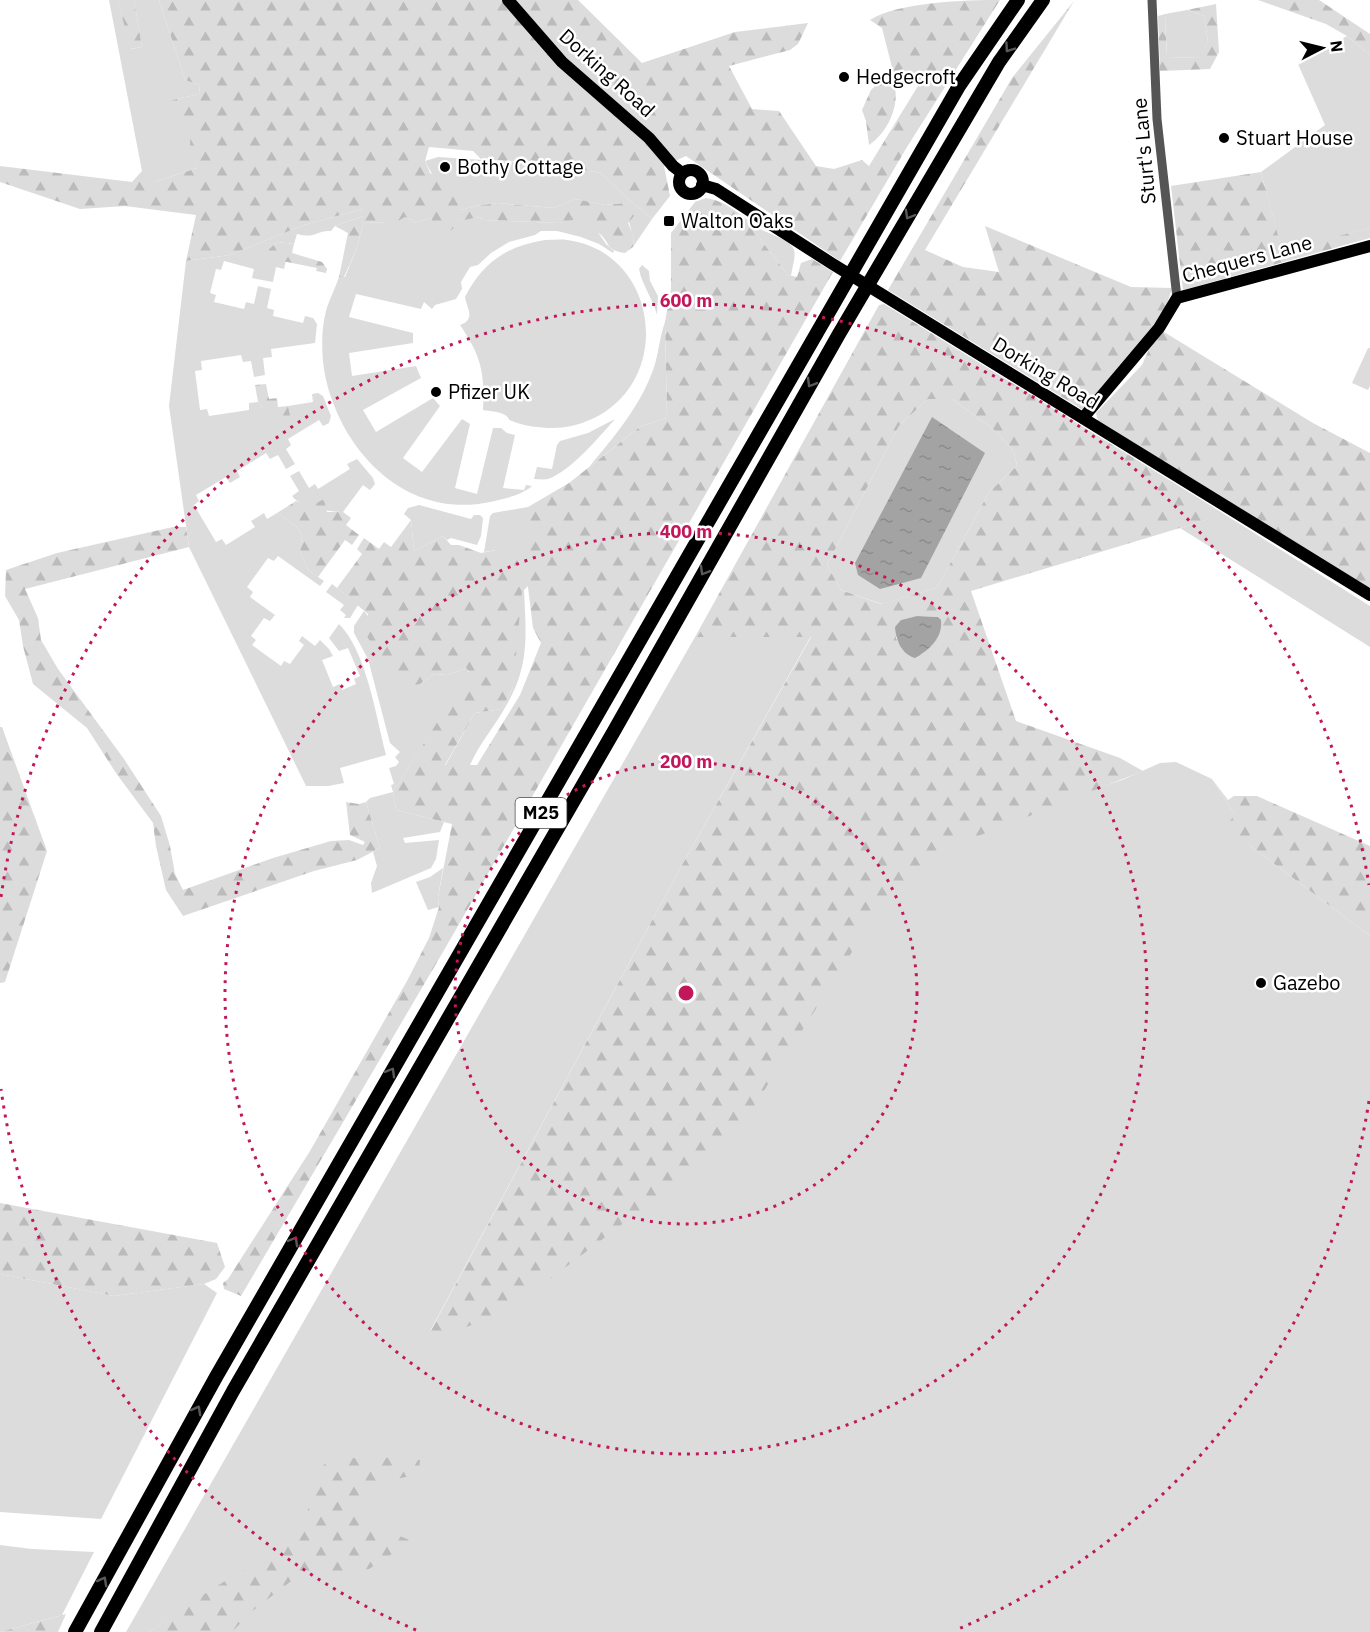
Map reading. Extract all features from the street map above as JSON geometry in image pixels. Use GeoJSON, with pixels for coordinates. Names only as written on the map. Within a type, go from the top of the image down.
{"type":"FeatureCollection","features":[{"type":"Feature","properties":{"kind":"highway","name":"M25"},"geometry":{"type":"LineString","coordinates":[[75,1632],[216,1377],[947,106],[1018,0]]}},
{"type":"Feature","properties":{"kind":"highway","name":"M25"},"geometry":{"type":"LineString","coordinates":[[101,1632],[233,1391],[620,721],[828,354],[999,62],[1043,0]]}},
{"type":"Feature","properties":{"kind":"main road","name":"Dorking Road"},"geometry":{"type":"LineString","coordinates":[[508,0],[562,62],[650,138],[673,166],[682,173]]}},
{"type":"Feature","properties":{"kind":"main road"},"geometry":{"type":"LineString","coordinates":[[691,169],[700,174],[702,185],[697,192],[693,194],[684,192],[678,183],[682,173],[691,169]]}},
{"type":"Feature","properties":{"kind":"main road","name":"Dorking Road"},"geometry":{"type":"LineString","coordinates":[[702,185],[716,189],[831,263],[1370,595]]}},
{"type":"Feature","properties":{"kind":"main road","name":"Chequers Lane"},"geometry":{"type":"LineString","coordinates":[[1083,418],[1159,328],[1177,298],[1370,246]]}},
{"type":"Feature","properties":{"kind":"street","name":"Sturt's Lane"},"geometry":{"type":"LineString","coordinates":[[1152,0],[1157,119],[1177,298]]}},
{"type":"Feature","properties":{"kind":"green space"},"geometry":{"type":"Polygon","coordinates":[[[109,0],[118,0],[131,49],[142,47],[134,0],[159,0],[185,80],[200,85],[199,94],[172,100],[192,118],[191,148],[197,168],[155,182],[132,182],[142,171],[109,0]]]}},
{"type":"Feature","properties":{"kind":"green space"},"geometry":{"type":"Polygon","coordinates":[[[118,0],[134,0],[142,47],[130,49],[118,0]]]}},
{"type":"Feature","properties":{"kind":"green space"},"geometry":{"type":"Polygon","coordinates":[[[159,0],[578,0],[642,63],[735,32],[808,23],[798,44],[790,50],[729,66],[752,109],[779,111],[816,166],[834,169],[862,160],[869,166],[921,81],[894,75],[882,28],[870,20],[897,9],[914,6],[1000,0],[907,147],[840,261],[686,156],[664,166],[670,196],[652,219],[601,173],[546,164],[481,159],[473,151],[429,147],[425,161],[430,173],[446,180],[461,210],[498,203],[553,208],[576,199],[605,205],[624,203],[634,216],[628,223],[634,237],[633,247],[625,253],[611,248],[600,234],[590,229],[587,217],[559,223],[483,220],[480,217],[459,221],[452,230],[446,233],[436,227],[431,218],[414,223],[405,217],[398,221],[396,229],[388,223],[364,222],[356,250],[344,277],[339,277],[348,233],[335,226],[363,216],[363,209],[304,225],[230,255],[186,261],[196,215],[125,206],[80,209],[0,182],[0,166],[132,182],[155,182],[197,168],[190,148],[191,119],[174,120],[172,100],[199,94],[200,85],[185,80],[159,0]]]}},
{"type":"Feature","properties":{"kind":"green space"},"geometry":{"type":"Polygon","coordinates":[[[1258,0],[1319,0],[1370,34],[1370,55],[1347,36],[1326,24],[1258,0]]]}},
{"type":"Feature","properties":{"kind":"green space"},"geometry":{"type":"Polygon","coordinates":[[[1074,1],[925,250],[963,267],[999,272],[985,226],[1131,287],[1172,288],[1159,329],[1313,423],[1370,453],[1370,592],[1098,421],[1096,413],[1142,365],[1157,331],[1088,413],[888,290],[1012,78],[1074,1]]]}},
{"type":"Feature","properties":{"kind":"green space"},"geometry":{"type":"Polygon","coordinates":[[[1216,4],[1219,52],[1210,69],[1160,71],[1158,16],[1165,14],[1167,57],[1201,58],[1208,41],[1204,16],[1187,10],[1216,4]]]}},
{"type":"Feature","properties":{"kind":"green space"},"geometry":{"type":"Polygon","coordinates":[[[1187,10],[1204,16],[1208,41],[1202,58],[1167,57],[1165,14],[1187,10]]]}},
{"type":"Feature","properties":{"kind":"green space"},"geometry":{"type":"Polygon","coordinates":[[[1347,36],[1370,55],[1370,228],[1282,251],[1261,172],[1325,125],[1298,64],[1347,36]]]}},
{"type":"Feature","properties":{"kind":"green space"},"geometry":{"type":"Polygon","coordinates":[[[879,82],[895,88],[895,104],[886,127],[869,145],[862,110],[871,90],[879,82]]]}},
{"type":"Feature","properties":{"kind":"green space"},"geometry":{"type":"Polygon","coordinates":[[[438,157],[546,164],[601,173],[652,219],[633,247],[634,237],[624,203],[605,205],[576,199],[553,208],[498,203],[461,210],[433,175],[425,161],[438,157]]]}},
{"type":"Feature","properties":{"kind":"green space"},"geometry":{"type":"Polygon","coordinates":[[[1261,172],[1282,250],[1370,228],[1370,238],[1183,290],[1171,186],[1261,172]]]}},
{"type":"Feature","properties":{"kind":"green space"},"geometry":{"type":"Polygon","coordinates":[[[706,198],[728,206],[760,229],[760,239],[788,275],[797,277],[801,263],[812,259],[833,272],[443,952],[241,1296],[224,1289],[223,1283],[228,1279],[310,1151],[407,981],[429,938],[439,907],[438,897],[452,824],[396,810],[393,792],[469,672],[466,668],[448,675],[434,674],[420,684],[402,687],[389,673],[365,633],[368,614],[337,588],[362,554],[357,549],[364,538],[379,549],[384,542],[391,547],[411,520],[414,551],[443,536],[451,545],[459,545],[481,553],[496,550],[517,558],[522,590],[513,687],[502,709],[475,713],[445,765],[477,765],[520,695],[541,643],[533,628],[527,579],[528,507],[569,483],[641,426],[667,418],[665,322],[671,289],[671,233],[695,202],[706,198]]]}},
{"type":"Feature","properties":{"kind":"green space"},"geometry":{"type":"Polygon","coordinates":[[[363,209],[363,216],[335,226],[331,231],[308,236],[297,234],[294,244],[277,242],[268,250],[277,259],[286,260],[284,269],[276,267],[273,282],[252,278],[254,269],[224,261],[221,270],[216,269],[210,293],[216,295],[214,302],[244,309],[246,302],[254,304],[258,286],[271,289],[267,308],[274,310],[273,316],[303,323],[305,316],[313,318],[317,324],[315,343],[271,349],[272,357],[263,358],[265,375],[254,377],[251,361],[243,362],[241,355],[201,361],[202,370],[195,371],[200,410],[207,409],[209,416],[249,410],[249,403],[258,402],[263,408],[289,416],[288,406],[313,402],[312,394],[318,393],[323,396],[331,416],[329,423],[323,426],[319,420],[288,439],[291,445],[286,449],[295,464],[286,469],[278,455],[270,459],[266,453],[237,471],[240,477],[230,483],[226,477],[196,495],[199,501],[194,505],[216,542],[222,539],[226,545],[255,527],[251,521],[264,513],[267,519],[277,513],[297,527],[302,536],[300,552],[308,570],[324,581],[320,586],[278,556],[274,561],[268,558],[247,587],[253,592],[250,597],[275,615],[270,621],[264,618],[251,636],[256,640],[252,645],[281,666],[284,661],[290,664],[304,645],[299,641],[302,636],[315,646],[320,640],[333,656],[322,660],[333,687],[340,684],[342,690],[356,684],[354,679],[360,676],[348,648],[339,651],[329,638],[339,624],[349,636],[364,668],[386,755],[340,768],[344,783],[306,786],[189,547],[169,406],[186,261],[230,255],[304,225],[363,209]]]}},
{"type":"Feature","properties":{"kind":"green space"},"geometry":{"type":"Polygon","coordinates":[[[587,216],[606,244],[614,251],[613,253],[581,237],[557,231],[541,231],[535,235],[509,242],[491,253],[478,265],[470,267],[461,282],[462,289],[456,299],[435,305],[432,309],[424,302],[421,309],[356,294],[349,317],[413,333],[413,343],[349,353],[352,376],[416,366],[421,378],[363,410],[376,432],[433,398],[440,406],[403,458],[422,472],[462,419],[470,424],[455,488],[477,494],[493,428],[501,428],[515,435],[503,488],[524,490],[526,485],[532,486],[523,492],[507,498],[463,505],[437,502],[413,494],[391,481],[355,444],[341,422],[325,377],[322,343],[326,311],[339,277],[345,277],[364,222],[388,223],[405,217],[414,223],[431,218],[452,230],[458,221],[480,217],[483,220],[559,223],[587,216]]]}},
{"type":"Feature","properties":{"kind":"green space"},"geometry":{"type":"Polygon","coordinates":[[[760,229],[792,246],[795,256],[791,276],[760,239],[760,229]]]}},
{"type":"Feature","properties":{"kind":"green space"},"geometry":{"type":"Polygon","coordinates":[[[545,240],[567,240],[598,250],[621,268],[637,292],[645,320],[645,349],[636,377],[619,401],[592,419],[557,428],[522,424],[510,420],[503,414],[483,410],[480,365],[473,346],[460,325],[465,323],[469,317],[465,297],[488,265],[508,251],[545,240]]]}},
{"type":"Feature","properties":{"kind":"green space"},"geometry":{"type":"Polygon","coordinates":[[[277,242],[294,244],[292,253],[322,262],[327,269],[326,273],[316,271],[317,268],[277,260],[268,250],[277,242]]]}},
{"type":"Feature","properties":{"kind":"green space"},"geometry":{"type":"Polygon","coordinates":[[[642,265],[649,271],[650,281],[658,296],[657,315],[640,275],[639,269],[642,265]]]}},
{"type":"Feature","properties":{"kind":"green space"},"geometry":{"type":"Polygon","coordinates":[[[884,304],[1205,502],[1213,518],[971,591],[1016,721],[1120,758],[1143,771],[948,848],[885,900],[737,1133],[641,1210],[504,1314],[425,1341],[682,865],[811,637],[695,637],[879,305],[884,304]],[[928,399],[899,426],[827,565],[841,590],[881,604],[937,588],[989,492],[1017,466],[1014,452],[998,433],[952,399],[928,399]],[[918,616],[901,620],[896,638],[902,649],[910,656],[938,617],[918,616]]]}},
{"type":"Feature","properties":{"kind":"green space"},"geometry":{"type":"Polygon","coordinates":[[[665,322],[667,418],[641,426],[589,467],[636,406],[655,364],[665,322]]]}},
{"type":"Feature","properties":{"kind":"green space"},"geometry":{"type":"Polygon","coordinates":[[[1370,348],[1370,386],[1368,390],[1352,383],[1370,348]]]}},
{"type":"Feature","properties":{"kind":"green space"},"geometry":{"type":"Polygon","coordinates":[[[266,384],[269,399],[277,398],[278,407],[288,406],[290,416],[279,421],[265,418],[263,408],[258,402],[255,385],[266,384]]]}},
{"type":"Feature","properties":{"kind":"green space"},"geometry":{"type":"Polygon","coordinates":[[[928,399],[952,399],[998,433],[1014,452],[1017,466],[989,492],[937,588],[882,604],[841,590],[827,565],[899,426],[928,399]]]}},
{"type":"Feature","properties":{"kind":"green space"},"geometry":{"type":"Polygon","coordinates":[[[615,419],[566,469],[548,479],[534,479],[537,467],[552,469],[560,441],[588,433],[615,419]]]}},
{"type":"Feature","properties":{"kind":"green space"},"geometry":{"type":"Polygon","coordinates":[[[357,459],[373,478],[375,484],[370,490],[363,485],[343,512],[308,506],[292,496],[299,491],[290,476],[299,471],[309,488],[315,484],[318,489],[350,469],[347,464],[357,459]]]}},
{"type":"Feature","properties":{"kind":"green space"},"geometry":{"type":"Polygon","coordinates":[[[324,499],[327,512],[343,512],[351,518],[346,525],[359,535],[352,545],[345,540],[318,577],[308,570],[300,552],[302,536],[297,527],[277,513],[296,501],[311,506],[324,499]]]}},
{"type":"Feature","properties":{"kind":"green space"},"geometry":{"type":"Polygon","coordinates":[[[1205,502],[1370,606],[1370,647],[1180,528],[1212,518],[1205,502]]]}},
{"type":"Feature","properties":{"kind":"green space"},"geometry":{"type":"Polygon","coordinates":[[[419,505],[471,519],[474,515],[480,515],[483,518],[481,536],[477,545],[451,538],[447,540],[443,536],[414,551],[411,520],[404,514],[408,508],[419,505]]]}},
{"type":"Feature","properties":{"kind":"green space"},"geometry":{"type":"Polygon","coordinates":[[[528,507],[528,586],[524,590],[526,636],[519,677],[506,706],[470,765],[445,766],[475,713],[502,709],[513,687],[514,666],[496,550],[484,552],[490,516],[493,513],[528,507]]]}},
{"type":"Feature","properties":{"kind":"green space"},"geometry":{"type":"Polygon","coordinates":[[[173,527],[186,527],[189,547],[25,589],[38,618],[41,640],[58,669],[124,759],[161,816],[175,874],[183,890],[273,858],[331,841],[349,840],[363,845],[365,842],[350,835],[346,802],[359,804],[366,802],[380,848],[357,860],[314,871],[183,916],[166,890],[153,823],[116,773],[87,728],[33,684],[19,620],[5,596],[6,570],[57,553],[173,527]]]}},
{"type":"Feature","properties":{"kind":"green space"},"geometry":{"type":"Polygon","coordinates":[[[332,584],[358,605],[350,618],[344,618],[346,615],[340,610],[344,605],[326,592],[332,584]]]}},
{"type":"Feature","properties":{"kind":"green space"},"geometry":{"type":"Polygon","coordinates":[[[364,611],[420,684],[434,674],[448,675],[466,668],[469,673],[393,792],[391,785],[394,784],[389,768],[396,766],[399,762],[395,757],[400,752],[390,743],[368,659],[354,633],[354,626],[364,611]]]}},
{"type":"Feature","properties":{"kind":"green space"},"geometry":{"type":"Polygon","coordinates":[[[811,636],[682,865],[430,1331],[870,865],[1122,780],[1160,763],[1176,762],[1212,779],[1235,815],[1249,845],[1370,936],[1370,1632],[195,1632],[228,1580],[149,1632],[126,1632],[695,637],[811,636]]]}},
{"type":"Feature","properties":{"kind":"green space"},"geometry":{"type":"Polygon","coordinates":[[[0,727],[2,727],[47,851],[5,982],[0,983],[0,727]]]}},
{"type":"Feature","properties":{"kind":"green space"},"geometry":{"type":"Polygon","coordinates":[[[1212,779],[1228,800],[1234,796],[1257,796],[1370,846],[1370,936],[1226,825],[1235,815],[1212,779]]]}},
{"type":"Feature","properties":{"kind":"green space"},"geometry":{"type":"Polygon","coordinates":[[[393,792],[396,810],[444,822],[440,832],[403,838],[405,843],[439,840],[436,859],[431,868],[372,893],[371,883],[377,866],[373,852],[380,848],[366,802],[370,798],[393,792]]]}},
{"type":"Feature","properties":{"kind":"green space"},"geometry":{"type":"Polygon","coordinates":[[[443,868],[438,897],[439,907],[428,910],[416,882],[430,877],[443,868]]]}},
{"type":"Feature","properties":{"kind":"green space"},"geometry":{"type":"Polygon","coordinates":[[[0,1203],[217,1243],[225,1267],[216,1279],[204,1284],[114,1296],[0,1274],[0,1203]]]}},
{"type":"Feature","properties":{"kind":"green space"},"geometry":{"type":"Polygon","coordinates":[[[0,1274],[114,1296],[204,1284],[217,1293],[101,1519],[0,1512],[0,1274]]]}},
{"type":"Feature","properties":{"kind":"green space"},"geometry":{"type":"Polygon","coordinates":[[[339,1453],[357,1459],[399,1457],[420,1460],[419,1474],[365,1486],[365,1522],[412,1541],[369,1569],[299,1575],[251,1612],[232,1632],[149,1632],[212,1589],[303,1534],[316,1471],[339,1453]]]}},
{"type":"Feature","properties":{"kind":"green space"},"geometry":{"type":"Polygon","coordinates":[[[0,1545],[94,1552],[62,1615],[0,1632],[0,1545]]]}},
{"type":"Feature","properties":{"kind":"green space"},"geometry":{"type":"Polygon","coordinates":[[[66,1614],[58,1632],[0,1632],[66,1614]]]}},
{"type":"Feature","properties":{"kind":"water"},"geometry":{"type":"Polygon","coordinates":[[[932,417],[985,453],[921,578],[880,589],[858,575],[855,563],[932,417]]]}},
{"type":"Feature","properties":{"kind":"water"},"geometry":{"type":"Polygon","coordinates":[[[917,616],[938,617],[941,620],[941,626],[934,643],[915,658],[900,646],[895,627],[901,620],[917,616]]]}},
{"type":"Feature","properties":{"kind":"place","name":"Hedgecroft"},"geometry":{"type":"Point","coordinates":[844,77]}},
{"type":"Feature","properties":{"kind":"place","name":"Stuart House"},"geometry":{"type":"Point","coordinates":[1224,138]}},
{"type":"Feature","properties":{"kind":"place","name":"Bothy Cottage"},"geometry":{"type":"Point","coordinates":[445,167]}},
{"type":"Feature","properties":{"kind":"place","name":"Walton Oaks"},"geometry":{"type":"Point","coordinates":[669,221]}},
{"type":"Feature","properties":{"kind":"place","name":"Pfizer UK"},"geometry":{"type":"Point","coordinates":[436,392]}},
{"type":"Feature","properties":{"kind":"place","name":"Gazebo"},"geometry":{"type":"Point","coordinates":[1261,983]}}]}
